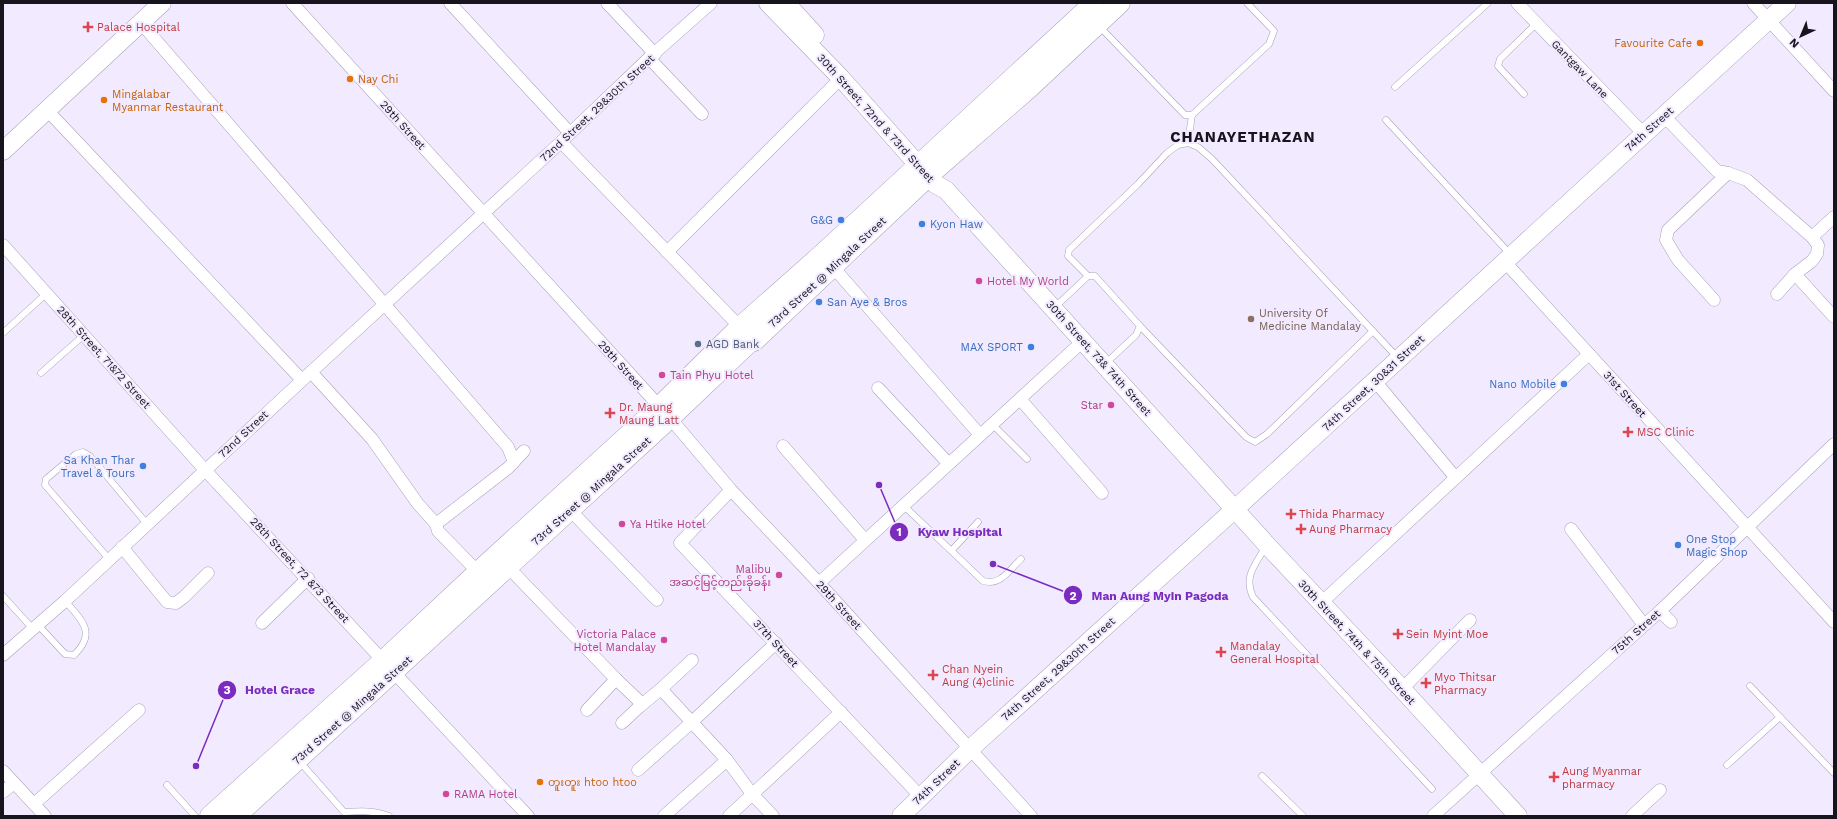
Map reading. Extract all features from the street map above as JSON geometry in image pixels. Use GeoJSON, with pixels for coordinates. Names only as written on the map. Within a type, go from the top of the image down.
{"type":"FeatureCollection","features":[{"type":"Feature","properties":{"kind":"main road"},"geometry":{"type":"LineString","coordinates":[[3,151],[162,3]]}},
{"type":"Feature","properties":{"kind":"main road","name":"30th Street, 72nd & 73rd Street"},"geometry":{"type":"LineString","coordinates":[[768,3],[927,167]]}},
{"type":"Feature","properties":{"kind":"main road","name":"30th Street, 72nd & 73rd Street"},"geometry":{"type":"LineString","coordinates":[[786,3],[927,167],[935,184],[946,190]]}},
{"type":"Feature","properties":{"kind":"main road","name":"73rd Street @ Mingala Street"},"geometry":{"type":"LineString","coordinates":[[236,816],[297,759],[389,666],[478,572],[664,412],[752,340],[754,341],[833,267],[927,167],[1094,3]]}},
{"type":"Feature","properties":{"kind":"main road","name":"73rd Street @ Mingala Street"},"geometry":{"type":"LineString","coordinates":[[210,816],[507,566],[570,510],[664,412],[740,327],[819,257],[1097,25],[1120,3]]}},
{"type":"Feature","properties":{"kind":"main road","name":"74th Street"},"geometry":{"type":"LineString","coordinates":[[1508,259],[1787,3]]}},
{"type":"Feature","properties":{"kind":"main road","name":"30th Street, 73& 74th Street"},"geometry":{"type":"LineString","coordinates":[[946,190],[1235,509]]}},
{"type":"Feature","properties":{"kind":"main road","name":"74th Street, 30&31 Street"},"geometry":{"type":"LineString","coordinates":[[1235,509],[1508,259]]}},
{"type":"Feature","properties":{"kind":"main road","name":"30th Street, 74th & 75th Street"},"geometry":{"type":"LineString","coordinates":[[1235,509],[1320,603],[1402,688],[1518,816]]}},
{"type":"Feature","properties":{"kind":"main road","name":"74th Street, 29&30th Street"},"geometry":{"type":"LineString","coordinates":[[970,749],[1235,509]]}},
{"type":"Feature","properties":{"kind":"main road","name":"74th Street"},"geometry":{"type":"LineString","coordinates":[[901,816],[970,749]]}},
{"type":"Feature","properties":{"kind":"street","name":"29th Street"},"geometry":{"type":"LineString","coordinates":[[292,3],[664,412],[731,490],[819,583],[1031,816]]}},
{"type":"Feature","properties":{"kind":"street"},"geometry":{"type":"LineString","coordinates":[[450,3],[569,132]]}},
{"type":"Feature","properties":{"kind":"street"},"geometry":{"type":"LineString","coordinates":[[607,3],[702,114]]}},
{"type":"Feature","properties":{"kind":"street","name":"72nd Street, 29&30th Street"},"geometry":{"type":"LineString","coordinates":[[483,213],[561,142],[569,132],[711,3]]}},
{"type":"Feature","properties":{"kind":"street","name":"Gantgaw Lane"},"geometry":{"type":"LineString","coordinates":[[1516,3],[1644,134]]}},
{"type":"Feature","properties":{"kind":"street"},"geometry":{"type":"LineString","coordinates":[[1753,3],[1834,92]]}},
{"type":"Feature","properties":{"kind":"street"},"geometry":{"type":"LineString","coordinates":[[141,23],[385,303],[508,447],[514,462]]}},
{"type":"Feature","properties":{"kind":"street"},"geometry":{"type":"LineString","coordinates":[[667,252],[841,78]]}},
{"type":"Feature","properties":{"kind":"street"},"geometry":{"type":"LineString","coordinates":[[47,110],[306,376],[372,439],[418,504],[436,524],[438,531],[478,572]]}},
{"type":"Feature","properties":{"kind":"street"},"geometry":{"type":"LineString","coordinates":[[1664,116],[1717,171],[1728,173],[1747,180],[1812,237],[1818,245],[1817,254],[1812,261],[1795,274],[1778,294]]}},
{"type":"Feature","properties":{"kind":"street"},"geometry":{"type":"LineString","coordinates":[[561,142],[740,327]]}},
{"type":"Feature","properties":{"kind":"street"},"geometry":{"type":"LineString","coordinates":[[1714,300],[1678,260],[1666,240],[1668,230],[1728,173]]}},
{"type":"Feature","properties":{"kind":"street","name":"72nd Street"},"geometry":{"type":"LineString","coordinates":[[3,655],[65,601],[483,213]]}},
{"type":"Feature","properties":{"kind":"street"},"geometry":{"type":"LineString","coordinates":[[1812,237],[1834,217]]}},
{"type":"Feature","properties":{"kind":"street","name":"28th Street, 71&72 Street"},"geometry":{"type":"LineString","coordinates":[[3,245],[205,470]]}},
{"type":"Feature","properties":{"kind":"street","name":"31st Street"},"geometry":{"type":"LineString","coordinates":[[1508,259],[1588,354],[1746,528],[1834,622]]}},
{"type":"Feature","properties":{"kind":"street"},"geometry":{"type":"LineString","coordinates":[[833,267],[980,435]]}},
{"type":"Feature","properties":{"kind":"street"},"geometry":{"type":"LineString","coordinates":[[1795,274],[1834,317]]}},
{"type":"Feature","properties":{"kind":"street"},"geometry":{"type":"LineString","coordinates":[[819,583],[948,463],[1020,400],[1083,341]]}},
{"type":"Feature","properties":{"kind":"street"},"geometry":{"type":"LineString","coordinates":[[1320,603],[1588,354]]}},
{"type":"Feature","properties":{"kind":"street"},"geometry":{"type":"LineString","coordinates":[[1375,381],[1455,477]]}},
{"type":"Feature","properties":{"kind":"street"},"geometry":{"type":"LineString","coordinates":[[878,388],[948,463]]}},
{"type":"Feature","properties":{"kind":"street"},"geometry":{"type":"LineString","coordinates":[[1020,400],[1102,493]]}},
{"type":"Feature","properties":{"kind":"street","name":"75th Street"},"geometry":{"type":"LineString","coordinates":[[1434,816],[1660,611],[1834,444]]}},
{"type":"Feature","properties":{"kind":"street"},"geometry":{"type":"LineString","coordinates":[[783,446],[865,540]]}},
{"type":"Feature","properties":{"kind":"street"},"geometry":{"type":"LineString","coordinates":[[436,524],[514,462],[524,451]]}},
{"type":"Feature","properties":{"kind":"street","name":"28th Street, 72 &73 Street"},"geometry":{"type":"LineString","coordinates":[[205,470],[308,578],[528,816]]}},
{"type":"Feature","properties":{"kind":"street","name":"37th Street"},"geometry":{"type":"LineString","coordinates":[[731,490],[680,543],[921,797]]}},
{"type":"Feature","properties":{"kind":"street"},"geometry":{"type":"LineString","coordinates":[[570,510],[657,600]]}},
{"type":"Feature","properties":{"kind":"street"},"geometry":{"type":"LineString","coordinates":[[1571,529],[1644,625]]}},
{"type":"Feature","properties":{"kind":"street"},"geometry":{"type":"LineString","coordinates":[[122,547],[167,602],[176,603],[208,573]]}},
{"type":"Feature","properties":{"kind":"street"},"geometry":{"type":"LineString","coordinates":[[507,566],[616,679],[635,695],[639,700],[639,707]]}},
{"type":"Feature","properties":{"kind":"street"},"geometry":{"type":"LineString","coordinates":[[262,623],[308,578]]}},
{"type":"Feature","properties":{"kind":"street"},"geometry":{"type":"LineString","coordinates":[[1660,611],[1671,622]]}},
{"type":"Feature","properties":{"kind":"street"},"geometry":{"type":"LineString","coordinates":[[1402,688],[1470,620]]}},
{"type":"Feature","properties":{"kind":"street"},"geometry":{"type":"LineString","coordinates":[[638,770],[692,722],[776,643]]}},
{"type":"Feature","properties":{"kind":"street"},"geometry":{"type":"LineString","coordinates":[[622,723],[692,660]]}},
{"type":"Feature","properties":{"kind":"street"},"geometry":{"type":"LineString","coordinates":[[587,710],[616,679]]}},
{"type":"Feature","properties":{"kind":"street"},"geometry":{"type":"LineString","coordinates":[[661,689],[727,760],[752,794],[773,816]]}},
{"type":"Feature","properties":{"kind":"street"},"geometry":{"type":"LineString","coordinates":[[34,804],[139,710]]}},
{"type":"Feature","properties":{"kind":"street"},"geometry":{"type":"LineString","coordinates":[[729,816],[841,712]]}},
{"type":"Feature","properties":{"kind":"street"},"geometry":{"type":"LineString","coordinates":[[664,816],[727,760]]}},
{"type":"Feature","properties":{"kind":"street"},"geometry":{"type":"LineString","coordinates":[[3,771],[44,816]]}},
{"type":"Feature","properties":{"kind":"street"},"geometry":{"type":"LineString","coordinates":[[3,792],[14,782]]}},
{"type":"Feature","properties":{"kind":"street"},"geometry":{"type":"LineString","coordinates":[[1632,816],[1660,790]]}},
{"type":"Feature","properties":{"kind":"lane"},"geometry":{"type":"LineString","coordinates":[[1188,143],[1192,115],[1269,44],[1274,31],[1247,3]]}},
{"type":"Feature","properties":{"kind":"lane"},"geometry":{"type":"LineString","coordinates":[[1395,87],[1488,3]]}},
{"type":"Feature","properties":{"kind":"lane"},"geometry":{"type":"LineString","coordinates":[[1524,94],[1498,66],[1500,59],[1536,24]]}},
{"type":"Feature","properties":{"kind":"lane"},"geometry":{"type":"LineString","coordinates":[[1097,25],[1185,115],[1192,115]]}},
{"type":"Feature","properties":{"kind":"lane"},"geometry":{"type":"LineString","coordinates":[[1386,120],[1508,259]]}},
{"type":"Feature","properties":{"kind":"lane"},"geometry":{"type":"LineString","coordinates":[[1088,276],[1068,256],[1069,250],[1138,184],[1167,153],[1178,145],[1188,143],[1198,147],[1212,159],[1399,359]]}},
{"type":"Feature","properties":{"kind":"lane"},"geometry":{"type":"LineString","coordinates":[[1054,309],[1088,276],[1095,276],[1140,326],[1246,437],[1255,442],[1267,434],[1373,331]]}},
{"type":"Feature","properties":{"kind":"lane"},"geometry":{"type":"LineString","coordinates":[[3,333],[47,293]]}},
{"type":"Feature","properties":{"kind":"lane"},"geometry":{"type":"LineString","coordinates":[[1104,364],[1136,335],[1140,326]]}},
{"type":"Feature","properties":{"kind":"lane"},"geometry":{"type":"LineString","coordinates":[[41,373],[84,335]]}},
{"type":"Feature","properties":{"kind":"lane"},"geometry":{"type":"LineString","coordinates":[[992,424],[1027,459]]}},
{"type":"Feature","properties":{"kind":"lane"},"geometry":{"type":"LineString","coordinates":[[109,559],[45,485],[46,479],[76,454],[83,452],[90,456],[147,524]]}},
{"type":"Feature","properties":{"kind":"lane"},"geometry":{"type":"LineString","coordinates":[[903,505],[983,581],[991,583],[998,581],[1021,559]]}},
{"type":"Feature","properties":{"kind":"lane"},"geometry":{"type":"LineString","coordinates":[[952,550],[978,522]]}},
{"type":"Feature","properties":{"kind":"lane"},"geometry":{"type":"LineString","coordinates":[[1267,545],[1249,575],[1249,587],[1254,597],[1432,789]]}},
{"type":"Feature","properties":{"kind":"lane"},"geometry":{"type":"LineString","coordinates":[[3,596],[65,654],[74,655],[86,639],[86,633],[84,623],[65,601]]}},
{"type":"Feature","properties":{"kind":"lane"},"geometry":{"type":"LineString","coordinates":[[1750,686],[1834,773]]}},
{"type":"Feature","properties":{"kind":"lane"},"geometry":{"type":"LineString","coordinates":[[1726,764],[1780,717]]}},
{"type":"Feature","properties":{"kind":"lane"},"geometry":{"type":"LineString","coordinates":[[297,759],[344,814],[360,811],[379,812],[389,816]]}},
{"type":"Feature","properties":{"kind":"lane"},"geometry":{"type":"LineString","coordinates":[[1262,776],[1303,816]]}},
{"type":"Feature","properties":{"kind":"lane"},"geometry":{"type":"LineString","coordinates":[[167,785],[194,816]]}},
{"type":"Feature","properties":{"kind":"place","name":"Palace Hospital"},"geometry":{"type":"Point","coordinates":[88,27]}},
{"type":"Feature","properties":{"kind":"place","name":"Favourite Cafe"},"geometry":{"type":"Point","coordinates":[1700,43]}},
{"type":"Feature","properties":{"kind":"place","name":"Nay Chi"},"geometry":{"type":"Point","coordinates":[350,79]}},
{"type":"Feature","properties":{"kind":"place","name":"Mingalabar Myanmar Restaurant"},"geometry":{"type":"Point","coordinates":[104,100]}},
{"type":"Feature","properties":{"kind":"place","name":"G&G"},"geometry":{"type":"Point","coordinates":[841,220]}},
{"type":"Feature","properties":{"kind":"place","name":"Kyon Haw"},"geometry":{"type":"Point","coordinates":[922,224]}},
{"type":"Feature","properties":{"kind":"place","name":"Hotel My World"},"geometry":{"type":"Point","coordinates":[979,281]}},
{"type":"Feature","properties":{"kind":"place","name":"San Aye & Bros"},"geometry":{"type":"Point","coordinates":[819,302]}},
{"type":"Feature","properties":{"kind":"place","name":"University Of Medicine Mandalay"},"geometry":{"type":"Point","coordinates":[1251,319]}},
{"type":"Feature","properties":{"kind":"place","name":"AGD Bank"},"geometry":{"type":"Point","coordinates":[698,344]}},
{"type":"Feature","properties":{"kind":"place","name":"MAX SPORT"},"geometry":{"type":"Point","coordinates":[1031,347]}},
{"type":"Feature","properties":{"kind":"place","name":"Tain Phyu Hotel"},"geometry":{"type":"Point","coordinates":[662,375]}},
{"type":"Feature","properties":{"kind":"place","name":"Nano Mobile"},"geometry":{"type":"Point","coordinates":[1564,384]}},
{"type":"Feature","properties":{"kind":"place","name":"Star"},"geometry":{"type":"Point","coordinates":[1111,405]}},
{"type":"Feature","properties":{"kind":"place","name":"Dr. Maung Maung Latt"},"geometry":{"type":"Point","coordinates":[610,413]}},
{"type":"Feature","properties":{"kind":"place","name":"MSC Clinic"},"geometry":{"type":"Point","coordinates":[1628,432]}},
{"type":"Feature","properties":{"kind":"place","name":"Sa Khan Thar Travel & Tours"},"geometry":{"type":"Point","coordinates":[143,466]}},
{"type":"Feature","properties":{"kind":"place","name":"Kyaw Hospital"},"geometry":{"type":"Point","coordinates":[879,485]}},
{"type":"Feature","properties":{"kind":"place","name":"Thida Pharmacy"},"geometry":{"type":"Point","coordinates":[1291,514]}},
{"type":"Feature","properties":{"kind":"place","name":"Ya Htike Hotel"},"geometry":{"type":"Point","coordinates":[622,524]}},
{"type":"Feature","properties":{"kind":"place","name":"Aung Pharmacy"},"geometry":{"type":"Point","coordinates":[1301,529]}},
{"type":"Feature","properties":{"kind":"place","name":"One Stop Magic Shop"},"geometry":{"type":"Point","coordinates":[1678,545]}},
{"type":"Feature","properties":{"kind":"place","name":"Man Aung Myin Pagoda"},"geometry":{"type":"Point","coordinates":[993,564]}},
{"type":"Feature","properties":{"kind":"place","name":"Malibu အဆင့်မြင့်တည်းခိုခန်း"},"geometry":{"type":"Point","coordinates":[779,575]}},
{"type":"Feature","properties":{"kind":"place","name":"Sein Myint Moe"},"geometry":{"type":"Point","coordinates":[1398,634]}},
{"type":"Feature","properties":{"kind":"place","name":"Victoria Palace Hotel Mandalay"},"geometry":{"type":"Point","coordinates":[664,640]}},
{"type":"Feature","properties":{"kind":"place","name":"Mandalay General Hospital"},"geometry":{"type":"Point","coordinates":[1221,652]}},
{"type":"Feature","properties":{"kind":"place","name":"Chan Nyein Aung (4)clinic"},"geometry":{"type":"Point","coordinates":[933,675]}},
{"type":"Feature","properties":{"kind":"place","name":"Myo Thitsar Pharmacy"},"geometry":{"type":"Point","coordinates":[1426,683]}},
{"type":"Feature","properties":{"kind":"place","name":"Hotel Grace"},"geometry":{"type":"Point","coordinates":[196,766]}},
{"type":"Feature","properties":{"kind":"place","name":"Aung Myanmar pharmacy"},"geometry":{"type":"Point","coordinates":[1554,777]}},
{"type":"Feature","properties":{"kind":"place","name":"တူးတူး htoo htoo"},"geometry":{"type":"Point","coordinates":[540,782]}},
{"type":"Feature","properties":{"kind":"place","name":"RAMA Hotel"},"geometry":{"type":"Point","coordinates":[446,794]}},
{"type":"Feature","properties":{"kind":"district","name":"CHANAYETHAZAN"},"geometry":{"type":"Point","coordinates":[1243,137]}}]}
